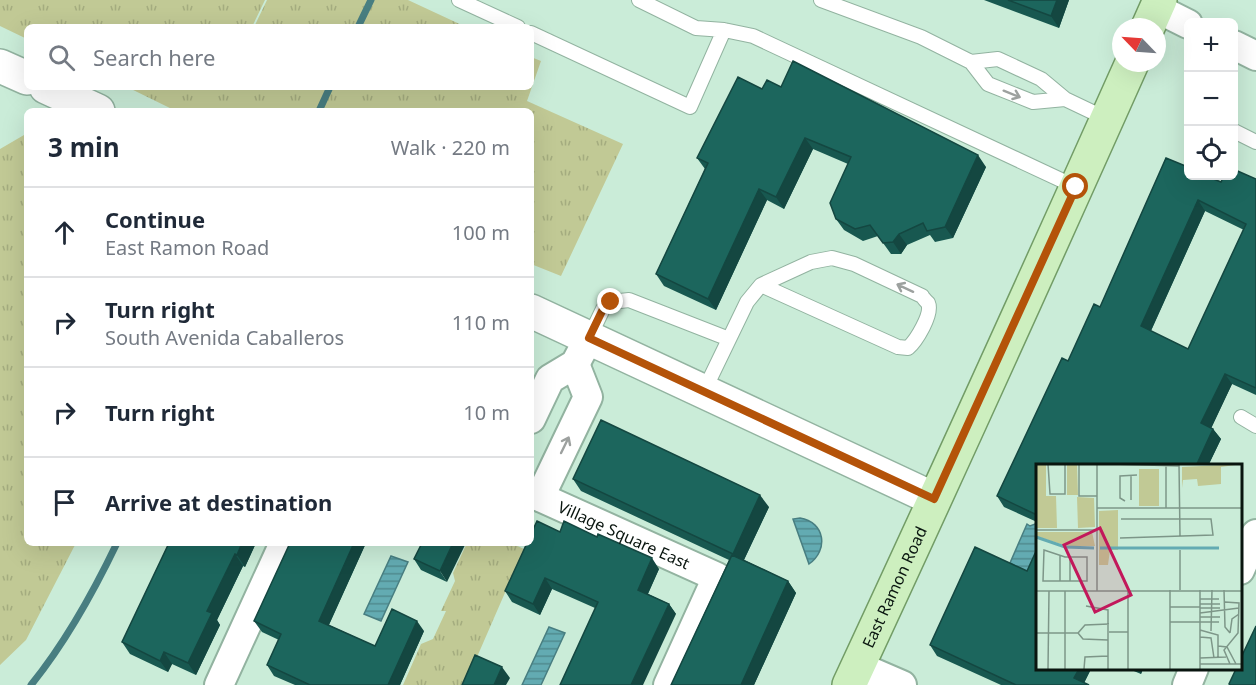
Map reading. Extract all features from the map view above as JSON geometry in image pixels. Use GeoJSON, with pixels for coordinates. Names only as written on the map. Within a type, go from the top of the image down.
{"type":"FeatureCollection","features":[{"type":"Feature","properties":{"kind":"main road","name":"East Ramon Road"},"geometry":{"type":"LineString","coordinates":[[853,676],[1128,72]]}},
{"type":"Feature","properties":{"kind":"street"},"geometry":{"type":"LineString","coordinates":[[1155,12],[1184,23]]}},
{"type":"Feature","properties":{"kind":"street"},"geometry":{"type":"LineString","coordinates":[[1238,47],[1256,56]]}},
{"type":"Feature","properties":{"kind":"street"},"geometry":{"type":"LineString","coordinates":[[52,90],[92,108]]}},
{"type":"Feature","properties":{"kind":"street"},"geometry":{"type":"LineString","coordinates":[[534,313],[582,351],[704,392],[934,499]]}},
{"type":"Feature","properties":{"kind":"street"},"geometry":{"type":"LineString","coordinates":[[534,413],[550,379],[582,351]]}},
{"type":"Feature","properties":{"kind":"street"},"geometry":{"type":"LineString","coordinates":[[535,495],[588,397],[582,351]]}},
{"type":"Feature","properties":{"kind":"street","name":"Village Square East"},"geometry":{"type":"LineString","coordinates":[[535,495],[717,577],[668,685]]}},
{"type":"Feature","properties":{"kind":"street"},"geometry":{"type":"LineString","coordinates":[[1241,566],[1256,534]]}},
{"type":"Feature","properties":{"kind":"street"},"geometry":{"type":"LineString","coordinates":[[226,683],[283,546]]}},
{"type":"Feature","properties":{"kind":"street"},"geometry":{"type":"LineString","coordinates":[[1187,685],[1194,670]]}},
{"type":"Feature","properties":{"kind":"street"},"geometry":{"type":"LineString","coordinates":[[853,676],[902,685]]}},
{"type":"Feature","properties":{"kind":"lane"},"geometry":{"type":"LineString","coordinates":[[459,0],[511,24]]}},
{"type":"Feature","properties":{"kind":"lane"},"geometry":{"type":"LineString","coordinates":[[639,0],[696,28],[724,30],[753,36],[1076,187]]}},
{"type":"Feature","properties":{"kind":"lane"},"geometry":{"type":"LineString","coordinates":[[821,0],[921,37],[971,62],[988,84],[1033,102],[1065,99]]}},
{"type":"Feature","properties":{"kind":"lane"},"geometry":{"type":"LineString","coordinates":[[534,34],[690,107],[724,30]]}},
{"type":"Feature","properties":{"kind":"lane"},"geometry":{"type":"LineString","coordinates":[[971,62],[998,59],[1041,79],[1065,99],[1107,119]]}},
{"type":"Feature","properties":{"kind":"lane"},"geometry":{"type":"LineString","coordinates":[[1238,133],[1256,142]]}},
{"type":"Feature","properties":{"kind":"lane"},"geometry":{"type":"LineString","coordinates":[[704,392],[747,302],[761,285],[811,262],[832,258],[854,264],[921,296],[928,303],[929,313],[915,342],[908,348],[898,347],[761,285]]}},
{"type":"Feature","properties":{"kind":"lane"},"geometry":{"type":"LineString","coordinates":[[582,351],[603,309],[611,302],[630,300],[729,339]]}},
{"type":"Feature","properties":{"kind":"lane"},"geometry":{"type":"LineString","coordinates":[[1241,417],[1256,426]]}},
{"type":"Feature","properties":{"kind":"green space"},"geometry":{"type":"Polygon","coordinates":[[[0,0],[265,0],[253,24],[24,24],[24,38],[0,26],[0,0]]]}},
{"type":"Feature","properties":{"kind":"green space"},"geometry":{"type":"Polygon","coordinates":[[[267,0],[408,0],[460,24],[255,24],[267,0]]]}},
{"type":"Feature","properties":{"kind":"green space"},"geometry":{"type":"Polygon","coordinates":[[[534,58],[541,61],[534,81],[534,58]]]}},
{"type":"Feature","properties":{"kind":"green space"},"geometry":{"type":"Polygon","coordinates":[[[133,90],[531,90],[527,101],[623,144],[561,276],[534,265],[534,108],[170,108],[133,90]]]}},
{"type":"Feature","properties":{"kind":"green space"},"geometry":{"type":"Polygon","coordinates":[[[24,135],[24,546],[74,546],[26,640],[0,665],[0,149],[24,135]]]}},
{"type":"Feature","properties":{"kind":"green space"},"geometry":{"type":"Polygon","coordinates":[[[466,546],[518,546],[524,549],[477,657],[470,685],[403,685],[421,644],[433,639],[446,611],[441,611],[455,581],[453,573],[466,546]]]}},
{"type":"Feature","properties":{"kind":"water"},"geometry":{"type":"Polygon","coordinates":[[[800,518],[815,525],[821,537],[820,551],[809,564],[793,519],[800,518]]]}},
{"type":"Feature","properties":{"kind":"water"},"geometry":{"type":"Polygon","coordinates":[[[1027,524],[1030,526],[1036,524],[1036,559],[1030,572],[1015,569],[1010,563],[1027,524]]]}},
{"type":"Feature","properties":{"kind":"water"},"geometry":{"type":"Polygon","coordinates":[[[391,556],[408,562],[381,621],[364,614],[391,556]]]}},
{"type":"Feature","properties":{"kind":"water"},"geometry":{"type":"Polygon","coordinates":[[[549,627],[565,633],[541,685],[522,685],[549,627]]]}},
{"type":"Feature","properties":{"kind":"building"},"geometry":{"type":"Polygon","coordinates":[[[1008,0],[1057,0],[1051,16],[1008,0]]]}},
{"type":"Feature","properties":{"kind":"building"},"geometry":{"type":"Polygon","coordinates":[[[793,61],[978,155],[945,227],[927,231],[923,223],[899,234],[893,242],[883,243],[870,225],[855,229],[836,219],[830,203],[851,157],[805,138],[776,197],[759,189],[708,299],[656,274],[708,163],[697,158],[738,77],[762,89],[767,80],[781,87],[793,61]]]}},
{"type":"Feature","properties":{"kind":"building"},"geometry":{"type":"Polygon","coordinates":[[[1166,158],[1184,165],[1184,180],[1221,182],[1222,180],[1238,180],[1238,171],[1256,179],[1256,388],[1225,374],[1201,423],[1213,429],[1197,464],[1036,464],[1036,515],[997,496],[1062,358],[1068,361],[1094,304],[1100,307],[1166,158]],[[1198,200],[1141,326],[1188,349],[1246,224],[1198,200]]]}},
{"type":"Feature","properties":{"kind":"building"},"geometry":{"type":"Polygon","coordinates":[[[601,420],[760,495],[733,554],[573,479],[601,420]]]}},
{"type":"Feature","properties":{"kind":"building"},"geometry":{"type":"Polygon","coordinates":[[[537,521],[560,532],[564,521],[597,537],[598,534],[652,558],[638,590],[669,604],[631,685],[560,685],[598,602],[545,578],[533,604],[505,591],[526,546],[534,546],[534,528],[537,521]]]}},
{"type":"Feature","properties":{"kind":"building"},"geometry":{"type":"Polygon","coordinates":[[[168,546],[241,546],[207,611],[212,613],[188,663],[164,652],[160,661],[122,642],[168,546]]]}},
{"type":"Feature","properties":{"kind":"building"},"geometry":{"type":"Polygon","coordinates":[[[289,546],[353,546],[319,621],[375,646],[392,609],[417,621],[388,685],[310,685],[267,665],[281,634],[254,621],[289,546]]]}},
{"type":"Feature","properties":{"kind":"building"},"geometry":{"type":"Polygon","coordinates":[[[420,546],[452,546],[440,571],[414,559],[420,546]]]}},
{"type":"Feature","properties":{"kind":"building"},"geometry":{"type":"Polygon","coordinates":[[[975,547],[1027,571],[1036,551],[1036,670],[1078,670],[1074,678],[1089,685],[1016,685],[930,645],[975,547]]]}},
{"type":"Feature","properties":{"kind":"building"},"geometry":{"type":"Polygon","coordinates":[[[732,555],[788,581],[741,685],[671,685],[732,555]]]}},
{"type":"Feature","properties":{"kind":"building"},"geometry":{"type":"Polygon","coordinates":[[[1256,626],[1256,685],[1229,684],[1236,670],[1241,670],[1241,658],[1256,626]]]}},
{"type":"Feature","properties":{"kind":"building"},"geometry":{"type":"Polygon","coordinates":[[[475,655],[502,667],[494,685],[462,685],[475,655]]]}},
{"type":"Feature","properties":{"kind":"waterway"},"geometry":{"type":"LineString","coordinates":[[359,24],[371,0]]}},
{"type":"Feature","properties":{"kind":"waterway"},"geometry":{"type":"LineString","coordinates":[[320,108],[329,90]]}},
{"type":"Feature","properties":{"kind":"waterway"},"geometry":{"type":"LineString","coordinates":[[31,685],[56,652],[78,617],[115,546]]}},
{"type":"Feature","properties":{"kind":"route"},"geometry":{"type":"LineString","coordinates":[[611,302],[603,309],[589,338],[934,499],[1076,187]]}}]}
